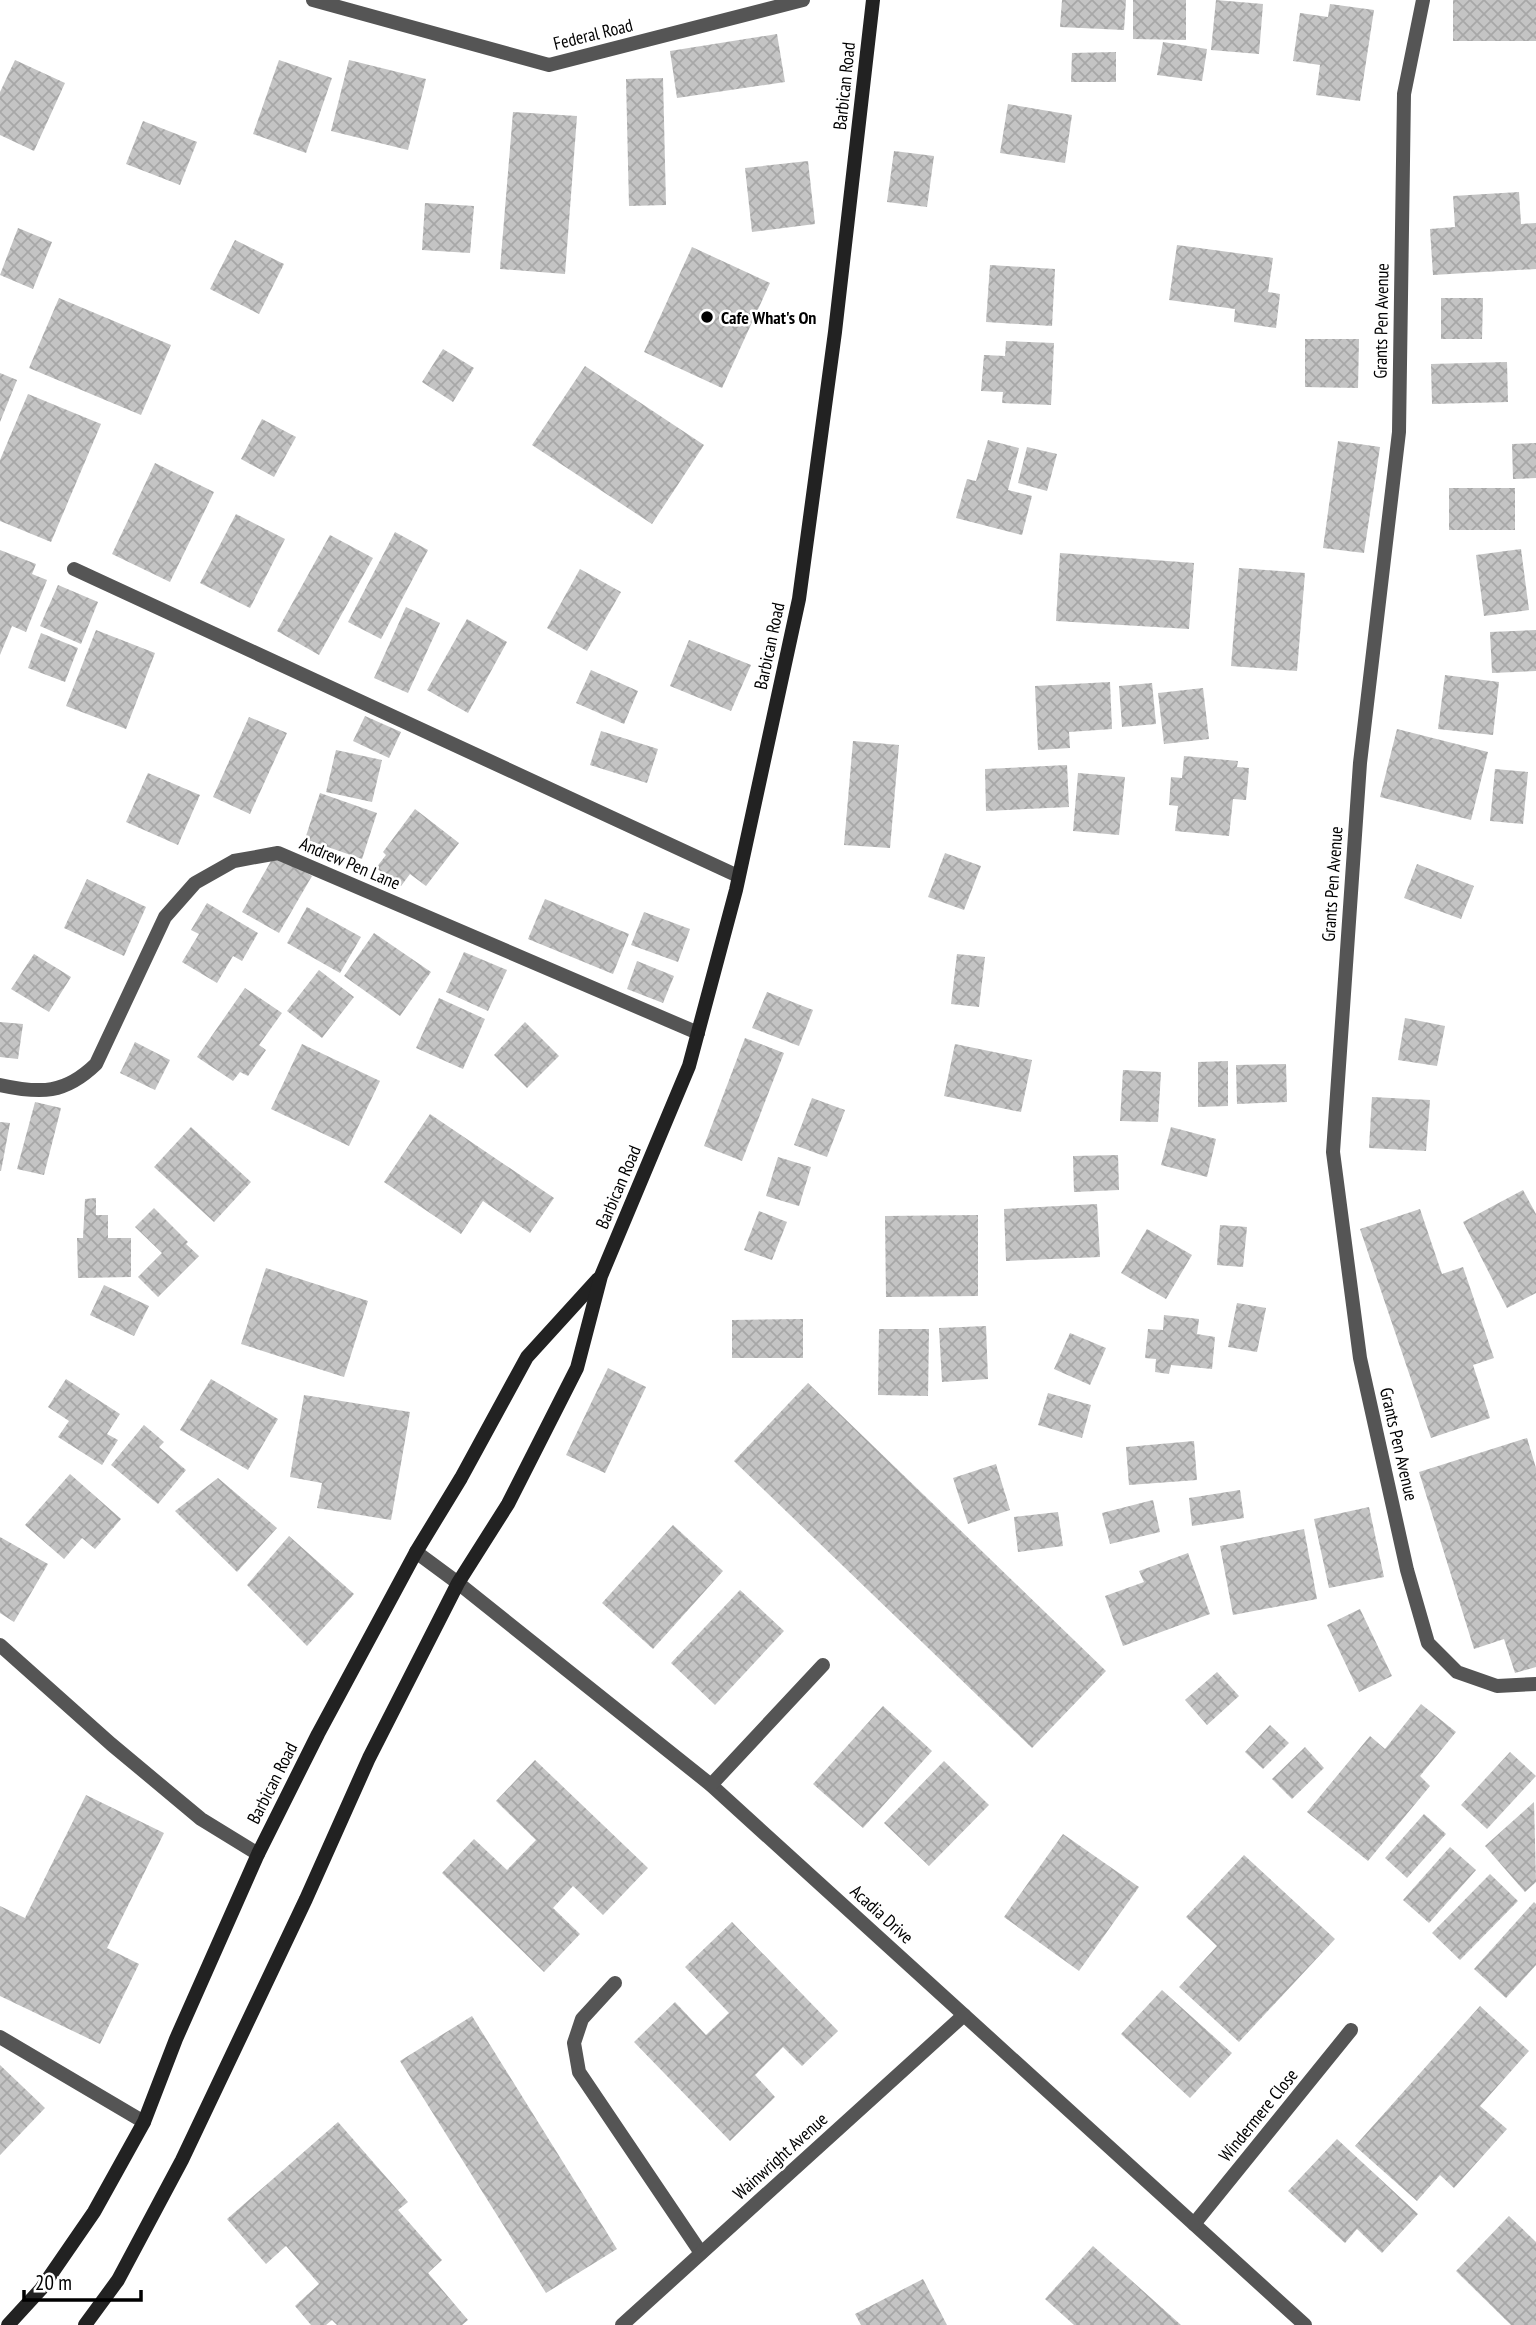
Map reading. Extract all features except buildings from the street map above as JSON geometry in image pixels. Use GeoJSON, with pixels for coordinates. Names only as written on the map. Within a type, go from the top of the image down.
{"type":"FeatureCollection","features":[{"type":"Feature","properties":{"kind":"main road","name":"Barbican Road"},"geometry":{"type":"LineString","coordinates":[[85,2325],[118,2280],[182,2160],[306,1899],[369,1758],[458,1583],[509,1504],[577,1367],[601,1276],[689,1066],[738,876],[799,599],[835,332],[873,0]]}},
{"type":"Feature","properties":{"kind":"main road","name":"Barbican Road"},"geometry":{"type":"LineString","coordinates":[[8,2325],[41,2289],[94,2212],[144,2122],[176,2039],[258,1854],[318,1734],[416,1552],[461,1478],[527,1357],[601,1276]]}},
{"type":"Feature","properties":{"kind":"street","name":"Federal Road"},"geometry":{"type":"LineString","coordinates":[[313,0],[548,65],[803,0]]}},
{"type":"Feature","properties":{"kind":"street","name":"Grants Pen Avenue"},"geometry":{"type":"LineString","coordinates":[[1423,0],[1404,94],[1399,432],[1360,763],[1333,1152],[1360,1358],[1407,1570],[1428,1643],[1457,1672],[1497,1686],[1536,1684]]}},
{"type":"Feature","properties":{"kind":"street"},"geometry":{"type":"LineString","coordinates":[[74,569],[738,876]]}},
{"type":"Feature","properties":{"kind":"street","name":"Andrew Pen Lane"},"geometry":{"type":"LineString","coordinates":[[0,1085],[44,1090],[64,1087],[82,1078],[96,1064],[164,917],[195,883],[234,862],[278,853],[698,1033]]}},
{"type":"Feature","properties":{"kind":"street","name":"Acadia Drive"},"geometry":{"type":"LineString","coordinates":[[416,1552],[711,1785],[1305,2325]]}},
{"type":"Feature","properties":{"kind":"street"},"geometry":{"type":"LineString","coordinates":[[0,1645],[111,1744],[201,1819],[258,1854]]}},
{"type":"Feature","properties":{"kind":"street"},"geometry":{"type":"LineString","coordinates":[[711,1785],[823,1665]]}},
{"type":"Feature","properties":{"kind":"street"},"geometry":{"type":"LineString","coordinates":[[615,1983],[582,2019],[574,2043],[579,2072],[701,2253]]}},
{"type":"Feature","properties":{"kind":"street","name":"Wainwright Avenue"},"geometry":{"type":"LineString","coordinates":[[622,2325],[964,2015]]}},
{"type":"Feature","properties":{"kind":"street","name":"Windermere Close"},"geometry":{"type":"LineString","coordinates":[[1194,2224],[1351,2029]]}},
{"type":"Feature","properties":{"kind":"street"},"geometry":{"type":"LineString","coordinates":[[0,2037],[144,2122]]}},
{"type":"Feature","properties":{"kind":"place","name":"Cafe What's On"},"geometry":{"type":"Point","coordinates":[707,317]}}]}
